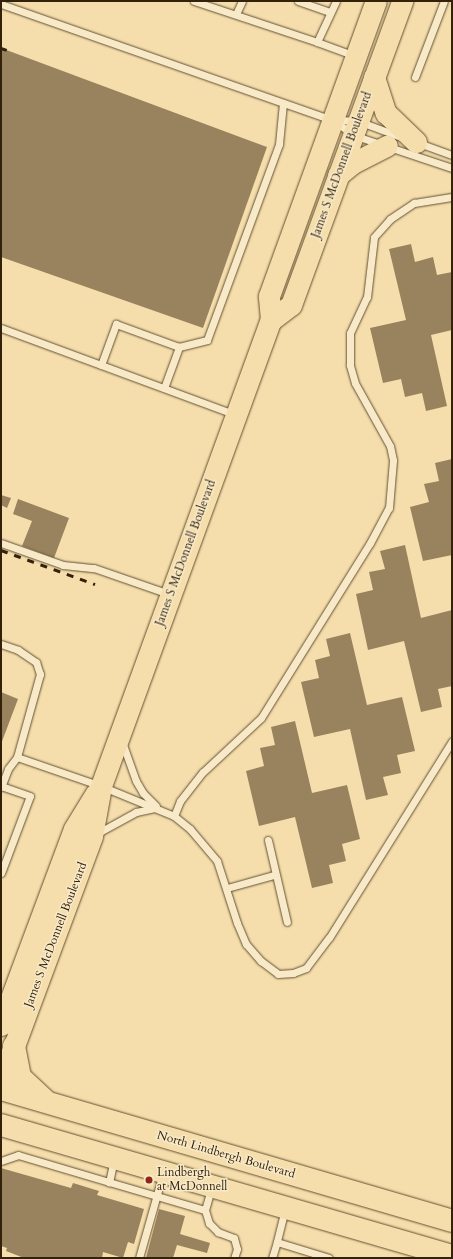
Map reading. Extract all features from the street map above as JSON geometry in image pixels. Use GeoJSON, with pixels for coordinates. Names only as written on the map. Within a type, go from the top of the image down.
{"type":"FeatureCollection","features":[{"type":"Feature","properties":{"kind":"highway"},"geometry":{"type":"LineString","coordinates":[[14,1046],[20,1077],[48,1104]]}},
{"type":"Feature","properties":{"kind":"highway","name":"North Lindbergh Boulevard"},"geometry":{"type":"LineString","coordinates":[[1,1089],[452,1221]]}},
{"type":"Feature","properties":{"kind":"highway"},"geometry":{"type":"LineString","coordinates":[[1,1125],[286,1207],[410,1247],[452,1256]]}},
{"type":"Feature","properties":{"kind":"main road","name":"James S McDonnell Boulevard"},"geometry":{"type":"LineString","coordinates":[[1,1081],[92,836],[101,786],[271,320],[269,296],[376,1]]}},
{"type":"Feature","properties":{"kind":"main road","name":"James S McDonnell Boulevard"},"geometry":{"type":"LineString","coordinates":[[271,320],[291,304],[402,1]]}},
{"type":"Feature","properties":{"kind":"main road"},"geometry":{"type":"LineString","coordinates":[[374,77],[386,113],[416,142]]}},
{"type":"Feature","properties":{"kind":"main road"},"geometry":{"type":"LineString","coordinates":[[338,176],[353,163],[387,146]]}},
{"type":"Feature","properties":{"kind":"main road","name":"James S McDonnell Boulevard"},"geometry":{"type":"LineString","coordinates":[[1,1026],[74,828],[101,786]]}},
{"type":"Feature","properties":{"kind":"lane"},"geometry":{"type":"LineString","coordinates":[[194,1],[356,56]]}},
{"type":"Feature","properties":{"kind":"lane"},"geometry":{"type":"LineString","coordinates":[[236,14],[242,1]]}},
{"type":"Feature","properties":{"kind":"lane"},"geometry":{"type":"LineString","coordinates":[[298,1],[330,12]]}},
{"type":"Feature","properties":{"kind":"lane"},"geometry":{"type":"LineString","coordinates":[[317,42],[336,1]]}},
{"type":"Feature","properties":{"kind":"lane"},"geometry":{"type":"LineString","coordinates":[[415,77],[444,1]]}},
{"type":"Feature","properties":{"kind":"lane"},"geometry":{"type":"LineString","coordinates":[[1,4],[355,128],[416,142],[452,155]]}},
{"type":"Feature","properties":{"kind":"lane"},"geometry":{"type":"LineString","coordinates":[[101,365],[116,324],[179,347],[207,340],[279,144],[283,103]]}},
{"type":"Feature","properties":{"kind":"lane"},"geometry":{"type":"LineString","coordinates":[[333,120],[355,128],[387,146],[452,168]]}},
{"type":"Feature","properties":{"kind":"lane"},"geometry":{"type":"LineString","coordinates":[[174,816],[180,801],[203,772],[261,718],[370,543],[389,508],[393,460],[390,446],[355,382],[350,365],[350,333],[367,297],[374,237],[390,219],[414,203],[452,197]]}},
{"type":"Feature","properties":{"kind":"lane"},"geometry":{"type":"LineString","coordinates":[[1,328],[236,415]]}},
{"type":"Feature","properties":{"kind":"lane"},"geometry":{"type":"LineString","coordinates":[[164,388],[179,347]]}},
{"type":"Feature","properties":{"kind":"lane"},"geometry":{"type":"LineString","coordinates":[[1,543],[63,565],[94,568],[171,594]]}},
{"type":"Feature","properties":{"kind":"lane"},"geometry":{"type":"LineString","coordinates":[[1,644],[18,650],[36,662],[40,674],[17,757],[8,769],[1,786],[30,796],[1,873]]}},
{"type":"Feature","properties":{"kind":"lane"},"geometry":{"type":"LineString","coordinates":[[120,735],[136,781],[143,793],[157,807]]}},
{"type":"Feature","properties":{"kind":"lane"},"geometry":{"type":"LineString","coordinates":[[17,757],[101,786],[128,798],[157,807],[174,816],[209,850],[223,874],[240,930],[246,944],[261,961],[278,974],[293,973],[306,968],[329,938],[452,741]]}},
{"type":"Feature","properties":{"kind":"lane"},"geometry":{"type":"LineString","coordinates":[[92,836],[136,812],[157,807]]}},
{"type":"Feature","properties":{"kind":"lane"},"geometry":{"type":"LineString","coordinates":[[268,840],[274,875],[287,922]]}},
{"type":"Feature","properties":{"kind":"lane"},"geometry":{"type":"LineString","coordinates":[[227,888],[274,875]]}},
{"type":"Feature","properties":{"kind":"lane"},"geometry":{"type":"LineString","coordinates":[[1,1161],[18,1155],[205,1210]]}},
{"type":"Feature","properties":{"kind":"lane"},"geometry":{"type":"LineString","coordinates":[[109,1182],[114,1157]]}},
{"type":"Feature","properties":{"kind":"lane"},"geometry":{"type":"LineString","coordinates":[[139,1258],[164,1171]]}},
{"type":"Feature","properties":{"kind":"lane"},"geometry":{"type":"LineString","coordinates":[[212,1185],[205,1210],[209,1223],[218,1232],[234,1238],[237,1249],[234,1258]]}},
{"type":"Feature","properties":{"kind":"lane"},"geometry":{"type":"LineString","coordinates":[[272,1258],[286,1207]]}},
{"type":"Feature","properties":{"kind":"lane"},"geometry":{"type":"LineString","coordinates":[[277,1242],[329,1258]]}},
{"type":"Feature","properties":{"kind":"building"},"geometry":{"type":"Polygon","coordinates":[[[1,48],[267,147],[203,328],[1,257],[1,48]]]}},
{"type":"Feature","properties":{"kind":"building"},"geometry":{"type":"Polygon","coordinates":[[[411,244],[415,262],[433,257],[437,275],[452,272],[452,330],[431,335],[447,406],[426,411],[422,393],[405,397],[401,379],[383,383],[370,328],[406,320],[389,249],[411,244]]]}},
{"type":"Feature","properties":{"kind":"building"},"geometry":{"type":"Polygon","coordinates":[[[452,459],[452,555],[423,561],[410,507],[429,502],[424,484],[439,481],[435,463],[452,459]]]}},
{"type":"Feature","properties":{"kind":"building"},"geometry":{"type":"Polygon","coordinates":[[[1,495],[11,498],[7,508],[1,505],[1,495]]]}},
{"type":"Feature","properties":{"kind":"building"},"geometry":{"type":"Polygon","coordinates":[[[18,499],[69,518],[54,558],[22,546],[32,521],[13,514],[18,499]]]}},
{"type":"Feature","properties":{"kind":"building"},"geometry":{"type":"Polygon","coordinates":[[[405,545],[421,618],[452,610],[452,686],[438,689],[442,707],[421,712],[404,641],[368,650],[356,594],[373,590],[369,572],[385,569],[380,551],[405,545]]]}},
{"type":"Feature","properties":{"kind":"building"},"geometry":{"type":"Polygon","coordinates":[[[350,633],[367,705],[402,697],[415,751],[397,755],[401,773],[383,777],[388,795],[366,800],[350,729],[314,737],[301,682],[319,678],[315,660],[330,656],[326,639],[350,633]]]}},
{"type":"Feature","properties":{"kind":"building"},"geometry":{"type":"Polygon","coordinates":[[[1,692],[18,699],[1,744],[1,692]]]}},
{"type":"Feature","properties":{"kind":"building"},"geometry":{"type":"Polygon","coordinates":[[[295,721],[312,793],[347,785],[360,839],[342,844],[346,861],[329,865],[333,883],[312,888],[295,817],[259,826],[246,771],[264,766],[260,748],[275,745],[271,727],[295,721]]]}},
{"type":"Feature","properties":{"kind":"building"},"geometry":{"type":"Polygon","coordinates":[[[1,1168],[71,1188],[73,1183],[99,1191],[97,1195],[144,1209],[134,1244],[128,1242],[123,1258],[103,1252],[102,1258],[24,1258],[6,1251],[7,1248],[1,1246],[1,1168]]]}},
{"type":"Feature","properties":{"kind":"building"},"geometry":{"type":"Polygon","coordinates":[[[159,1209],[185,1216],[180,1234],[210,1243],[207,1253],[177,1245],[173,1258],[146,1258],[159,1209]]]}},
{"type":"Feature","properties":{"kind":"railway"},"geometry":{"type":"LineString","coordinates":[[1,48],[7,50]]}},
{"type":"Feature","properties":{"kind":"railway"},"geometry":{"type":"LineString","coordinates":[[1,550],[95,584]]}},
{"type":"Feature","properties":{"kind":"place","name":"Lindbergh at McDonnell"},"geometry":{"type":"Point","coordinates":[149,1180]}}]}
